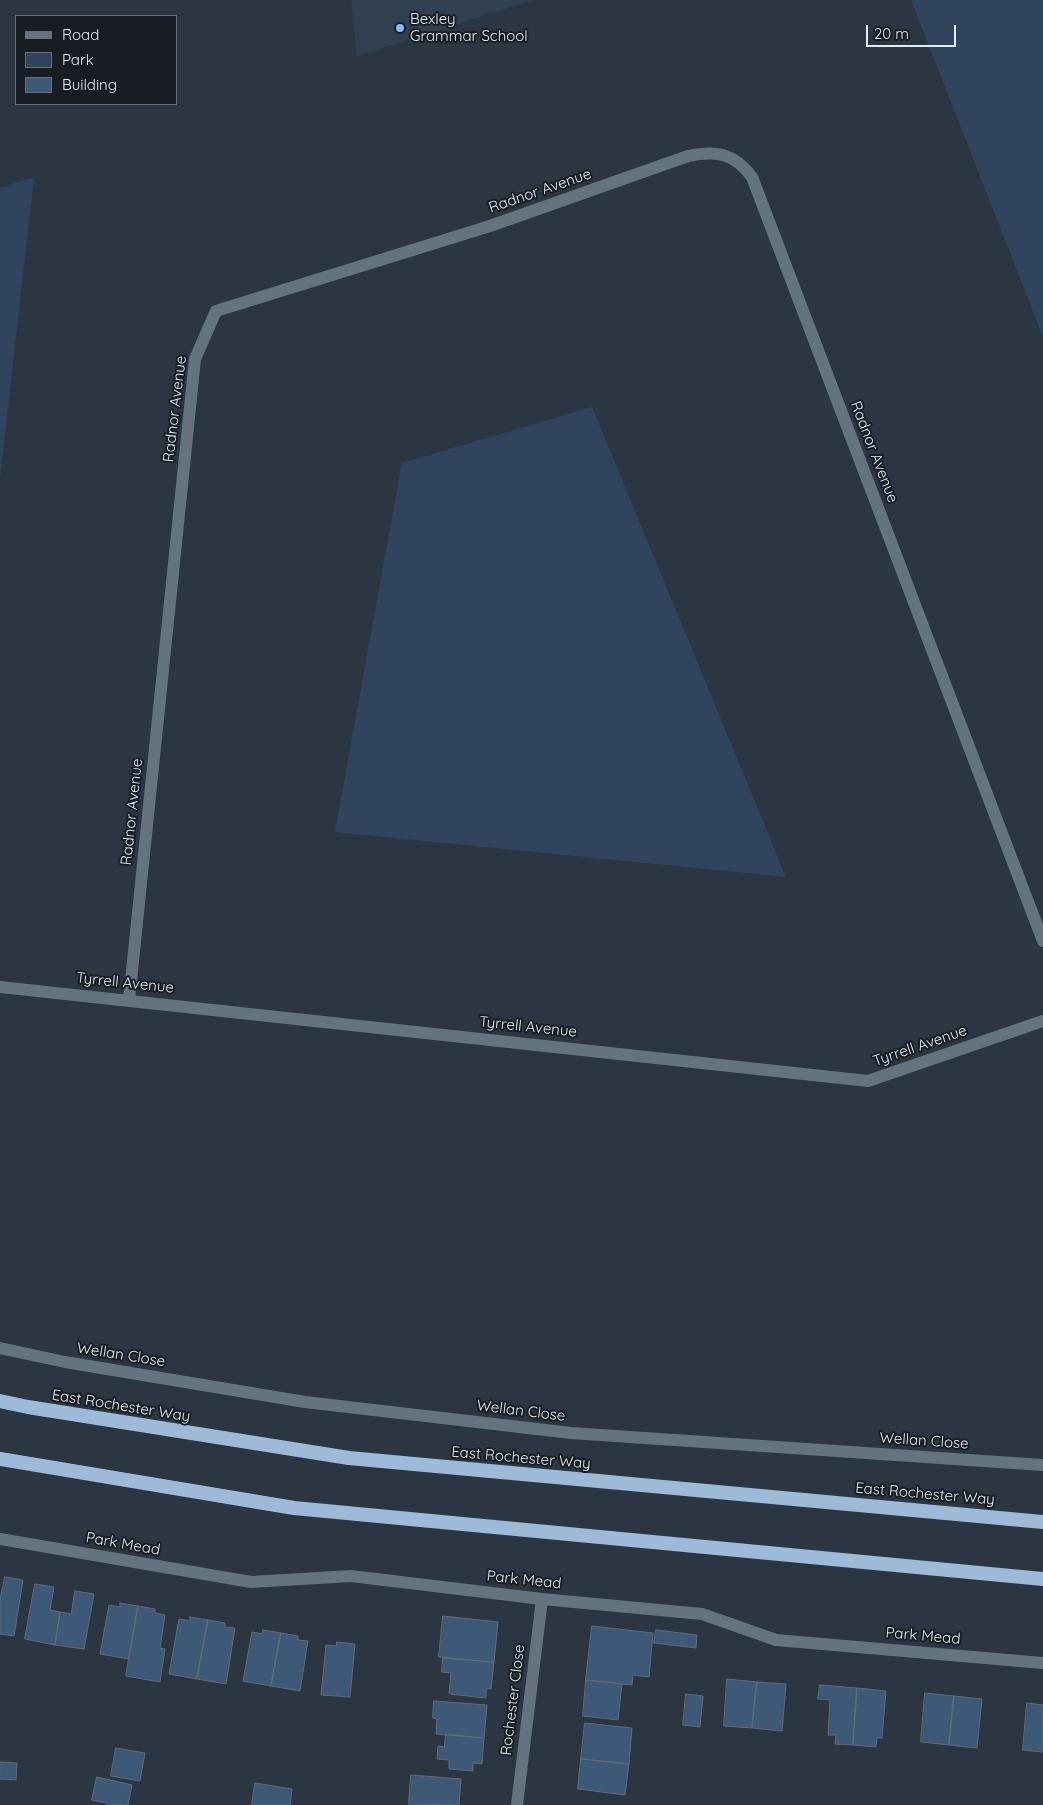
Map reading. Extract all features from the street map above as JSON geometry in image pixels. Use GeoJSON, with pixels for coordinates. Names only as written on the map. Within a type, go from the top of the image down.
{"type":"FeatureCollection","features":[{"type":"Feature","properties":{"kind":"highway","name":"East Rochester Way"},"geometry":{"type":"LineString","coordinates":[[0,1401],[349,1458],[1043,1522]]}},
{"type":"Feature","properties":{"kind":"highway"},"geometry":{"type":"LineString","coordinates":[[0,1459],[294,1508],[1043,1579]]}},
{"type":"Feature","properties":{"kind":"street","name":"Radnor Avenue"},"geometry":{"type":"LineString","coordinates":[[129,1000],[195,359],[216,311],[490,226],[700,153],[712,153],[730,157],[744,166],[752,177],[1043,941]]}},
{"type":"Feature","properties":{"kind":"street","name":"Tyrrell Avenue"},"geometry":{"type":"LineString","coordinates":[[0,987],[868,1081],[1043,1021]]}},
{"type":"Feature","properties":{"kind":"street","name":"Wellan Close"},"geometry":{"type":"LineString","coordinates":[[0,1348],[65,1362],[305,1402],[572,1433],[1043,1465]]}},
{"type":"Feature","properties":{"kind":"street","name":"Park Mead"},"geometry":{"type":"LineString","coordinates":[[0,1539],[251,1582],[350,1576],[542,1599],[702,1614],[776,1640],[1043,1663]]}},
{"type":"Feature","properties":{"kind":"street","name":"Rochester Close"},"geometry":{"type":"LineString","coordinates":[[517,1805],[542,1599]]}},
{"type":"Feature","properties":{"kind":"shaded area","name":"Bexley Grammar School"},"geometry":{"type":"Polygon","coordinates":[[[351,0],[533,0],[357,56],[351,0]]]}},
{"type":"Feature","properties":{"kind":"green space"},"geometry":{"type":"Polygon","coordinates":[[[911,0],[1043,0],[1043,337],[911,0]]]}},
{"type":"Feature","properties":{"kind":"green space"},"geometry":{"type":"Polygon","coordinates":[[[34,177],[0,478],[0,188],[34,177]]]}},
{"type":"Feature","properties":{"kind":"green space"},"geometry":{"type":"Polygon","coordinates":[[[592,407],[786,877],[335,832],[402,463],[592,407]]]}},
{"type":"Feature","properties":{"kind":"building"},"geometry":{"type":"Polygon","coordinates":[[[5,1577],[23,1580],[14,1636],[0,1634],[0,1600],[5,1577]]]}},
{"type":"Feature","properties":{"kind":"building"},"geometry":{"type":"Polygon","coordinates":[[[35,1584],[54,1587],[50,1610],[60,1612],[55,1645],[25,1639],[35,1584]]]}},
{"type":"Feature","properties":{"kind":"building"},"geometry":{"type":"Polygon","coordinates":[[[75,1591],[94,1594],[84,1649],[55,1645],[60,1612],[71,1614],[75,1591]]]}},
{"type":"Feature","properties":{"kind":"building"},"geometry":{"type":"Polygon","coordinates":[[[120,1603],[138,1606],[129,1659],[100,1654],[109,1605],[120,1607],[120,1603]]]}},
{"type":"Feature","properties":{"kind":"building"},"geometry":{"type":"Polygon","coordinates":[[[138,1606],[155,1609],[155,1613],[165,1615],[160,1648],[165,1649],[160,1682],[126,1676],[138,1606]]]}},
{"type":"Feature","properties":{"kind":"building"},"geometry":{"type":"Polygon","coordinates":[[[443,1616],[498,1622],[494,1662],[439,1657],[443,1616]]]}},
{"type":"Feature","properties":{"kind":"building"},"geometry":{"type":"Polygon","coordinates":[[[190,1617],[208,1620],[197,1679],[169,1674],[179,1619],[190,1621],[190,1617]]]}},
{"type":"Feature","properties":{"kind":"building"},"geometry":{"type":"Polygon","coordinates":[[[208,1620],[225,1623],[225,1627],[235,1628],[226,1684],[197,1679],[208,1620]]]}},
{"type":"Feature","properties":{"kind":"building"},"geometry":{"type":"Polygon","coordinates":[[[592,1626],[653,1633],[649,1677],[633,1675],[632,1685],[586,1680],[592,1626]]]}},
{"type":"Feature","properties":{"kind":"building"},"geometry":{"type":"Polygon","coordinates":[[[263,1630],[281,1633],[271,1686],[243,1681],[252,1632],[262,1634],[263,1630]]]}},
{"type":"Feature","properties":{"kind":"building"},"geometry":{"type":"Polygon","coordinates":[[[656,1630],[697,1635],[696,1648],[654,1643],[656,1630]]]}},
{"type":"Feature","properties":{"kind":"building"},"geometry":{"type":"Polygon","coordinates":[[[281,1633],[298,1636],[298,1640],[308,1641],[300,1691],[271,1686],[281,1633]]]}},
{"type":"Feature","properties":{"kind":"building"},"geometry":{"type":"Polygon","coordinates":[[[337,1642],[355,1644],[350,1697],[321,1695],[326,1645],[336,1646],[337,1642]]]}},
{"type":"Feature","properties":{"kind":"building"},"geometry":{"type":"Polygon","coordinates":[[[443,1658],[494,1662],[491,1689],[486,1688],[486,1698],[449,1694],[451,1673],[442,1672],[443,1658]]]}},
{"type":"Feature","properties":{"kind":"building"},"geometry":{"type":"Polygon","coordinates":[[[727,1679],[757,1682],[752,1728],[724,1726],[727,1679]]]}},
{"type":"Feature","properties":{"kind":"building"},"geometry":{"type":"Polygon","coordinates":[[[586,1680],[622,1684],[618,1720],[583,1716],[586,1680]]]}},
{"type":"Feature","properties":{"kind":"building"},"geometry":{"type":"Polygon","coordinates":[[[757,1682],[786,1684],[782,1731],[752,1728],[757,1682]]]}},
{"type":"Feature","properties":{"kind":"building"},"geometry":{"type":"Polygon","coordinates":[[[820,1685],[857,1688],[853,1745],[835,1744],[836,1735],[828,1735],[830,1700],[818,1699],[820,1685]]]}},
{"type":"Feature","properties":{"kind":"building"},"geometry":{"type":"Polygon","coordinates":[[[857,1688],[886,1691],[882,1738],[877,1738],[876,1747],[853,1745],[857,1688]]]}},
{"type":"Feature","properties":{"kind":"building"},"geometry":{"type":"Polygon","coordinates":[[[925,1693],[954,1696],[949,1745],[921,1742],[925,1693]]]}},
{"type":"Feature","properties":{"kind":"building"},"geometry":{"type":"Polygon","coordinates":[[[686,1694],[703,1696],[700,1727],[683,1725],[686,1694]]]}},
{"type":"Feature","properties":{"kind":"building"},"geometry":{"type":"Polygon","coordinates":[[[954,1696],[982,1699],[977,1748],[949,1745],[954,1696]]]}},
{"type":"Feature","properties":{"kind":"building"},"geometry":{"type":"Polygon","coordinates":[[[434,1701],[487,1705],[484,1738],[436,1734],[437,1719],[433,1718],[434,1701]]]}},
{"type":"Feature","properties":{"kind":"building"},"geometry":{"type":"Polygon","coordinates":[[[1027,1703],[1043,1705],[1043,1752],[1023,1750],[1027,1703]]]}},
{"type":"Feature","properties":{"kind":"building"},"geometry":{"type":"Polygon","coordinates":[[[585,1723],[632,1728],[629,1764],[581,1759],[585,1723]]]}},
{"type":"Feature","properties":{"kind":"building"},"geometry":{"type":"Polygon","coordinates":[[[446,1734],[484,1738],[482,1764],[473,1763],[473,1771],[449,1769],[449,1760],[437,1759],[438,1746],[444,1747],[446,1734]]]}},
{"type":"Feature","properties":{"kind":"building"},"geometry":{"type":"Polygon","coordinates":[[[116,1748],[145,1753],[140,1781],[111,1776],[116,1748]]]}},
{"type":"Feature","properties":{"kind":"building"},"geometry":{"type":"Polygon","coordinates":[[[581,1759],[629,1764],[625,1795],[578,1789],[581,1759]]]}},
{"type":"Feature","properties":{"kind":"building"},"geometry":{"type":"Polygon","coordinates":[[[0,1762],[17,1763],[16,1780],[0,1779],[0,1762]]]}},
{"type":"Feature","properties":{"kind":"building"},"geometry":{"type":"Polygon","coordinates":[[[411,1775],[461,1779],[459,1805],[409,1804],[411,1775]]]}},
{"type":"Feature","properties":{"kind":"building"},"geometry":{"type":"Polygon","coordinates":[[[97,1777],[132,1785],[128,1805],[114,1805],[92,1800],[97,1777]]]}},
{"type":"Feature","properties":{"kind":"building"},"geometry":{"type":"Polygon","coordinates":[[[255,1783],[292,1789],[290,1805],[252,1805],[255,1783]]]}},
{"type":"Feature","properties":{"kind":"place","name":"Bexley Grammar School"},"geometry":{"type":"Point","coordinates":[400,28]}}]}
